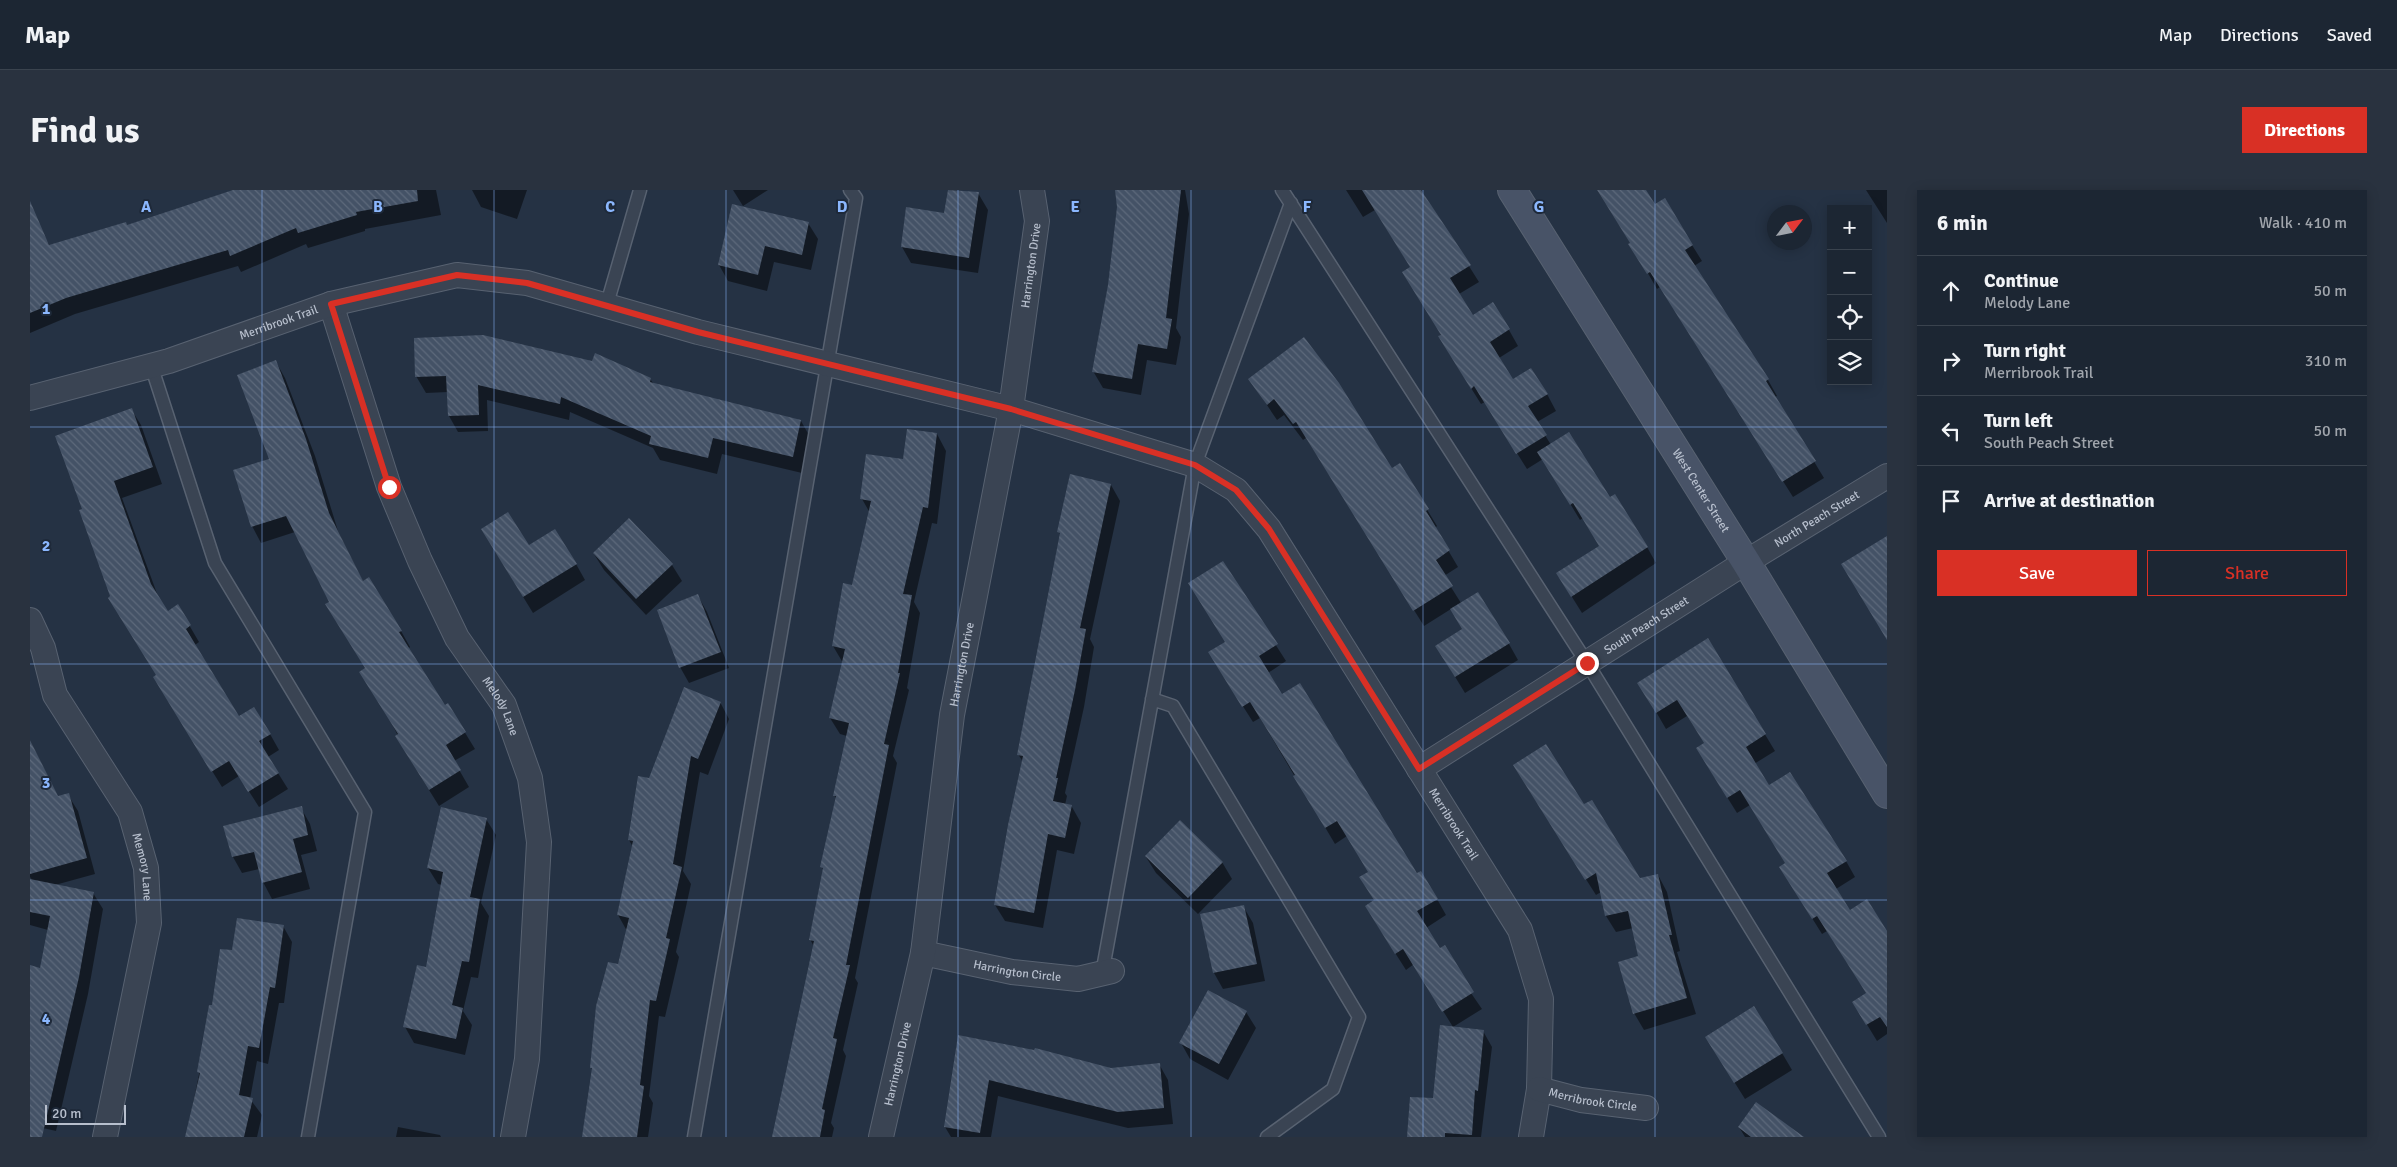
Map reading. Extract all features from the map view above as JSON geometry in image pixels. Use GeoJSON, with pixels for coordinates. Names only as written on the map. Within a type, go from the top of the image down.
{"type":"FeatureCollection","features":[{"type":"Feature","properties":{"kind":"street","name":"Harrington Drive"},"geometry":{"type":"LineString","coordinates":[[881,1137],[923,953],[952,715],[1011,409],[1036,221],[1032,190]]}},
{"type":"Feature","properties":{"kind":"street","name":"West Center Street"},"geometry":{"type":"LineString","coordinates":[[1512,190],[1746,562],[1887,794]]}},
{"type":"Feature","properties":{"kind":"street","name":"Merribrook Trail"},"geometry":{"type":"LineString","coordinates":[[30,398],[151,366],[331,304],[457,275],[527,283],[607,304],[698,332],[1011,409],[1195,465],[1236,490],[1269,529],[1520,930],[1541,999],[1539,1088],[1531,1137]]}},
{"type":"Feature","properties":{"kind":"street","name":"Melody Lane"},"geometry":{"type":"LineString","coordinates":[[331,304],[389,487],[420,561],[457,638],[504,705],[530,778],[539,842],[527,1059],[513,1137]]}},
{"type":"Feature","properties":{"kind":"street","name":"North Peach Street"},"geometry":{"type":"LineString","coordinates":[[1746,562],[1887,476]]}},
{"type":"Feature","properties":{"kind":"street","name":"South Peach Street"},"geometry":{"type":"LineString","coordinates":[[1419,769],[1746,562]]}},
{"type":"Feature","properties":{"kind":"street","name":"Memory Lane"},"geometry":{"type":"LineString","coordinates":[[30,620],[43,648],[54,696],[130,812],[146,868],[149,924],[105,1137]]}},
{"type":"Feature","properties":{"kind":"street","name":"Harrington Circle"},"geometry":{"type":"LineString","coordinates":[[923,953],[1012,972],[1078,979],[1107,973]]}},
{"type":"Feature","properties":{"kind":"street","name":"Merribrook Circle"},"geometry":{"type":"LineString","coordinates":[[1539,1088],[1581,1100],[1646,1108]]}},
{"type":"Feature","properties":{"kind":"lane"},"geometry":{"type":"LineString","coordinates":[[607,304],[640,190]]}},
{"type":"Feature","properties":{"kind":"lane"},"geometry":{"type":"LineString","coordinates":[[694,1137],[856,198],[850,190]]}},
{"type":"Feature","properties":{"kind":"lane"},"geometry":{"type":"LineString","coordinates":[[1282,190],[1587,663],[1879,1137]]}},
{"type":"Feature","properties":{"kind":"lane"},"geometry":{"type":"LineString","coordinates":[[1107,973],[1152,699],[1195,465],[1290,203]]}},
{"type":"Feature","properties":{"kind":"lane"},"geometry":{"type":"LineString","coordinates":[[151,366],[215,563],[365,812],[308,1137]]}},
{"type":"Feature","properties":{"kind":"lane"},"geometry":{"type":"LineString","coordinates":[[1152,699],[1173,706],[1359,1017],[1333,1089],[1267,1137]]}},
{"type":"Feature","properties":{"kind":"building"},"geometry":{"type":"Polygon","coordinates":[[[233,190],[417,190],[418,201],[356,212],[357,215],[298,233],[296,228],[230,256],[228,250],[66,298],[30,313],[30,201],[49,245],[126,222],[127,225],[233,190]]]}},
{"type":"Feature","properties":{"kind":"building"},"geometry":{"type":"Polygon","coordinates":[[[948,190],[979,192],[969,258],[901,247],[906,207],[944,213],[948,190]]]}},
{"type":"Feature","properties":{"kind":"building"},"geometry":{"type":"Polygon","coordinates":[[[1115,190],[1181,190],[1166,318],[1172,319],[1167,349],[1138,344],[1132,379],[1092,372],[1108,285],[1117,207],[1115,190]]]}},
{"type":"Feature","properties":{"kind":"building"},"geometry":{"type":"Polygon","coordinates":[[[1362,190],[1421,190],[1471,265],[1450,278],[1473,315],[1493,302],[1510,329],[1490,342],[1513,379],[1531,368],[1548,394],[1528,406],[1547,435],[1516,454],[1474,386],[1471,389],[1438,336],[1441,335],[1402,272],[1410,267],[1362,190]]]}},
{"type":"Feature","properties":{"kind":"building"},"geometry":{"type":"Polygon","coordinates":[[[1597,190],[1646,190],[1655,204],[1665,198],[1693,245],[1685,250],[1769,379],[1766,381],[1816,461],[1782,482],[1650,272],[1647,274],[1597,190]]]}},
{"type":"Feature","properties":{"kind":"building"},"geometry":{"type":"Polygon","coordinates":[[[732,204],[809,222],[802,255],[765,246],[758,275],[718,265],[732,204]]]}},
{"type":"Feature","properties":{"kind":"building"},"geometry":{"type":"Polygon","coordinates":[[[483,335],[592,361],[595,353],[651,378],[650,382],[801,420],[793,457],[713,438],[708,458],[649,444],[651,436],[561,397],[560,404],[478,385],[479,415],[448,416],[446,376],[415,377],[414,338],[483,335]]]}},
{"type":"Feature","properties":{"kind":"building"},"geometry":{"type":"Polygon","coordinates":[[[1304,337],[1339,383],[1392,468],[1400,463],[1429,509],[1426,511],[1450,550],[1436,560],[1453,586],[1413,611],[1296,422],[1293,424],[1274,399],[1267,405],[1248,379],[1304,337]]]}},
{"type":"Feature","properties":{"kind":"building"},"geometry":{"type":"Polygon","coordinates":[[[276,360],[306,439],[329,513],[363,581],[369,577],[402,631],[399,632],[445,705],[448,703],[466,732],[446,745],[461,770],[429,790],[395,736],[398,734],[359,672],[365,668],[325,604],[329,602],[286,516],[251,527],[233,470],[269,459],[237,375],[276,360]]]}},
{"type":"Feature","properties":{"kind":"building"},"geometry":{"type":"Polygon","coordinates":[[[132,408],[153,467],[114,481],[151,584],[168,611],[178,604],[191,625],[186,629],[239,716],[254,707],[271,734],[259,741],[279,773],[248,792],[229,761],[211,772],[153,677],[156,675],[108,598],[110,596],[79,510],[82,509],[55,436],[132,408]]]}},
{"type":"Feature","properties":{"kind":"building"},"geometry":{"type":"Polygon","coordinates":[[[907,429],[937,433],[928,508],[923,507],[903,594],[912,595],[898,673],[900,673],[884,744],[889,745],[846,965],[850,965],[833,1038],[837,1039],[822,1109],[825,1110],[820,1137],[772,1137],[814,941],[809,940],[823,868],[820,867],[836,796],[833,796],[849,723],[829,718],[845,649],[832,646],[843,583],[852,585],[871,501],[860,499],[866,454],[903,459],[907,429]]]}},
{"type":"Feature","properties":{"kind":"building"},"geometry":{"type":"Polygon","coordinates":[[[1569,432],[1610,497],[1615,494],[1648,547],[1571,597],[1556,573],[1599,546],[1573,503],[1570,505],[1537,452],[1569,432]]]}},
{"type":"Feature","properties":{"kind":"building"},"geometry":{"type":"Polygon","coordinates":[[[1070,474],[1111,484],[1080,628],[1086,629],[1053,801],[1072,805],[1065,838],[1048,834],[1034,913],[994,905],[1008,825],[1023,756],[1017,755],[1060,533],[1057,532],[1070,474]]]}},
{"type":"Feature","properties":{"kind":"building"},"geometry":{"type":"Polygon","coordinates":[[[508,512],[529,545],[555,529],[577,564],[523,597],[481,529],[508,512]]]}},
{"type":"Feature","properties":{"kind":"building"},"geometry":{"type":"Polygon","coordinates":[[[629,518],[673,564],[636,599],[593,553],[629,518]]]}},
{"type":"Feature","properties":{"kind":"building"},"geometry":{"type":"Polygon","coordinates":[[[1887,536],[1887,640],[1841,564],[1887,536]]]}},
{"type":"Feature","properties":{"kind":"building"},"geometry":{"type":"Polygon","coordinates":[[[1223,561],[1278,644],[1259,656],[1282,694],[1300,683],[1417,873],[1421,871],[1438,899],[1417,911],[1440,948],[1445,945],[1474,992],[1442,1012],[1403,949],[1395,954],[1365,906],[1374,900],[1359,877],[1368,872],[1337,821],[1325,828],[1250,702],[1242,707],[1208,652],[1225,642],[1188,583],[1223,561]]]}},
{"type":"Feature","properties":{"kind":"building"},"geometry":{"type":"Polygon","coordinates":[[[1478,592],[1510,643],[1455,677],[1435,646],[1462,629],[1450,609],[1478,592]]]}},
{"type":"Feature","properties":{"kind":"building"},"geometry":{"type":"Polygon","coordinates":[[[698,594],[721,652],[679,668],[657,610],[698,594]]]}},
{"type":"Feature","properties":{"kind":"building"},"geometry":{"type":"Polygon","coordinates":[[[1708,638],[1766,734],[1746,747],[1769,785],[1790,772],[1847,861],[1827,873],[1850,910],[1867,899],[1887,931],[1887,1027],[1880,1017],[1866,1025],[1852,1002],[1866,993],[1817,916],[1812,919],[1779,867],[1785,863],[1740,790],[1727,798],[1696,748],[1704,743],[1677,700],[1656,713],[1637,683],[1708,638]]]}},
{"type":"Feature","properties":{"kind":"building"},"geometry":{"type":"Polygon","coordinates":[[[684,687],[721,702],[698,759],[691,756],[673,864],[682,867],[666,938],[670,939],[656,1001],[650,1000],[640,1085],[644,1086],[637,1137],[582,1137],[592,1068],[590,1068],[596,1006],[608,962],[618,964],[629,918],[617,915],[633,841],[628,840],[638,776],[649,778],[684,687]]]}},
{"type":"Feature","properties":{"kind":"building"},"geometry":{"type":"Polygon","coordinates":[[[30,740],[58,796],[69,793],[87,858],[30,874],[30,740]]]}},
{"type":"Feature","properties":{"kind":"building"},"geometry":{"type":"Polygon","coordinates":[[[1546,744],[1584,804],[1592,800],[1640,878],[1658,874],[1672,935],[1669,935],[1687,998],[1633,1014],[1618,962],[1638,956],[1628,911],[1605,916],[1596,873],[1585,880],[1513,765],[1546,744]]]}},
{"type":"Feature","properties":{"kind":"building"},"geometry":{"type":"Polygon","coordinates":[[[302,806],[308,835],[293,839],[302,872],[262,883],[254,852],[232,857],[223,826],[302,806]]]}},
{"type":"Feature","properties":{"kind":"building"},"geometry":{"type":"Polygon","coordinates":[[[441,807],[487,818],[470,897],[480,899],[469,962],[462,961],[452,1005],[463,1008],[456,1039],[403,1027],[417,965],[426,967],[443,872],[427,868],[441,807]]]}},
{"type":"Feature","properties":{"kind":"building"},"geometry":{"type":"Polygon","coordinates":[[[1180,820],[1223,862],[1188,898],[1145,856],[1180,820]]]}},
{"type":"Feature","properties":{"kind":"building"},"geometry":{"type":"Polygon","coordinates":[[[30,879],[94,892],[79,977],[42,1137],[30,1137],[30,965],[40,968],[50,916],[30,912],[30,879]]]}},
{"type":"Feature","properties":{"kind":"building"},"geometry":{"type":"Polygon","coordinates":[[[1244,905],[1257,964],[1213,973],[1200,914],[1244,905]]]}},
{"type":"Feature","properties":{"kind":"building"},"geometry":{"type":"Polygon","coordinates":[[[237,918],[284,925],[275,988],[270,987],[259,1048],[248,1046],[239,1095],[253,1098],[244,1137],[185,1137],[200,1073],[197,1072],[209,1005],[212,1005],[220,949],[232,950],[237,918]]]}},
{"type":"Feature","properties":{"kind":"building"},"geometry":{"type":"Polygon","coordinates":[[[1208,990],[1247,1011],[1219,1064],[1179,1043],[1208,990]]]}},
{"type":"Feature","properties":{"kind":"building"},"geometry":{"type":"Polygon","coordinates":[[[1754,1006],[1783,1053],[1734,1083],[1705,1037],[1754,1006]]]}},
{"type":"Feature","properties":{"kind":"building"},"geometry":{"type":"Polygon","coordinates":[[[1440,1025],[1484,1030],[1478,1091],[1475,1090],[1472,1135],[1445,1133],[1445,1137],[1407,1137],[1410,1097],[1433,1098],[1440,1025]]]}},
{"type":"Feature","properties":{"kind":"building"},"geometry":{"type":"Polygon","coordinates":[[[958,1035],[1034,1050],[1035,1048],[1111,1068],[1160,1063],[1164,1108],[1118,1112],[989,1080],[980,1133],[944,1127],[958,1035]]]}},
{"type":"Feature","properties":{"kind":"building"},"geometry":{"type":"Polygon","coordinates":[[[1756,1102],[1804,1137],[1751,1137],[1738,1127],[1756,1102]]]}},
{"type":"Feature","properties":{"kind":"route"},"geometry":{"type":"LineString","coordinates":[[389,487],[331,304],[457,275],[527,283],[599,302],[698,332],[1011,409],[1195,465],[1236,490],[1269,529],[1419,769],[1587,663]]}}]}
